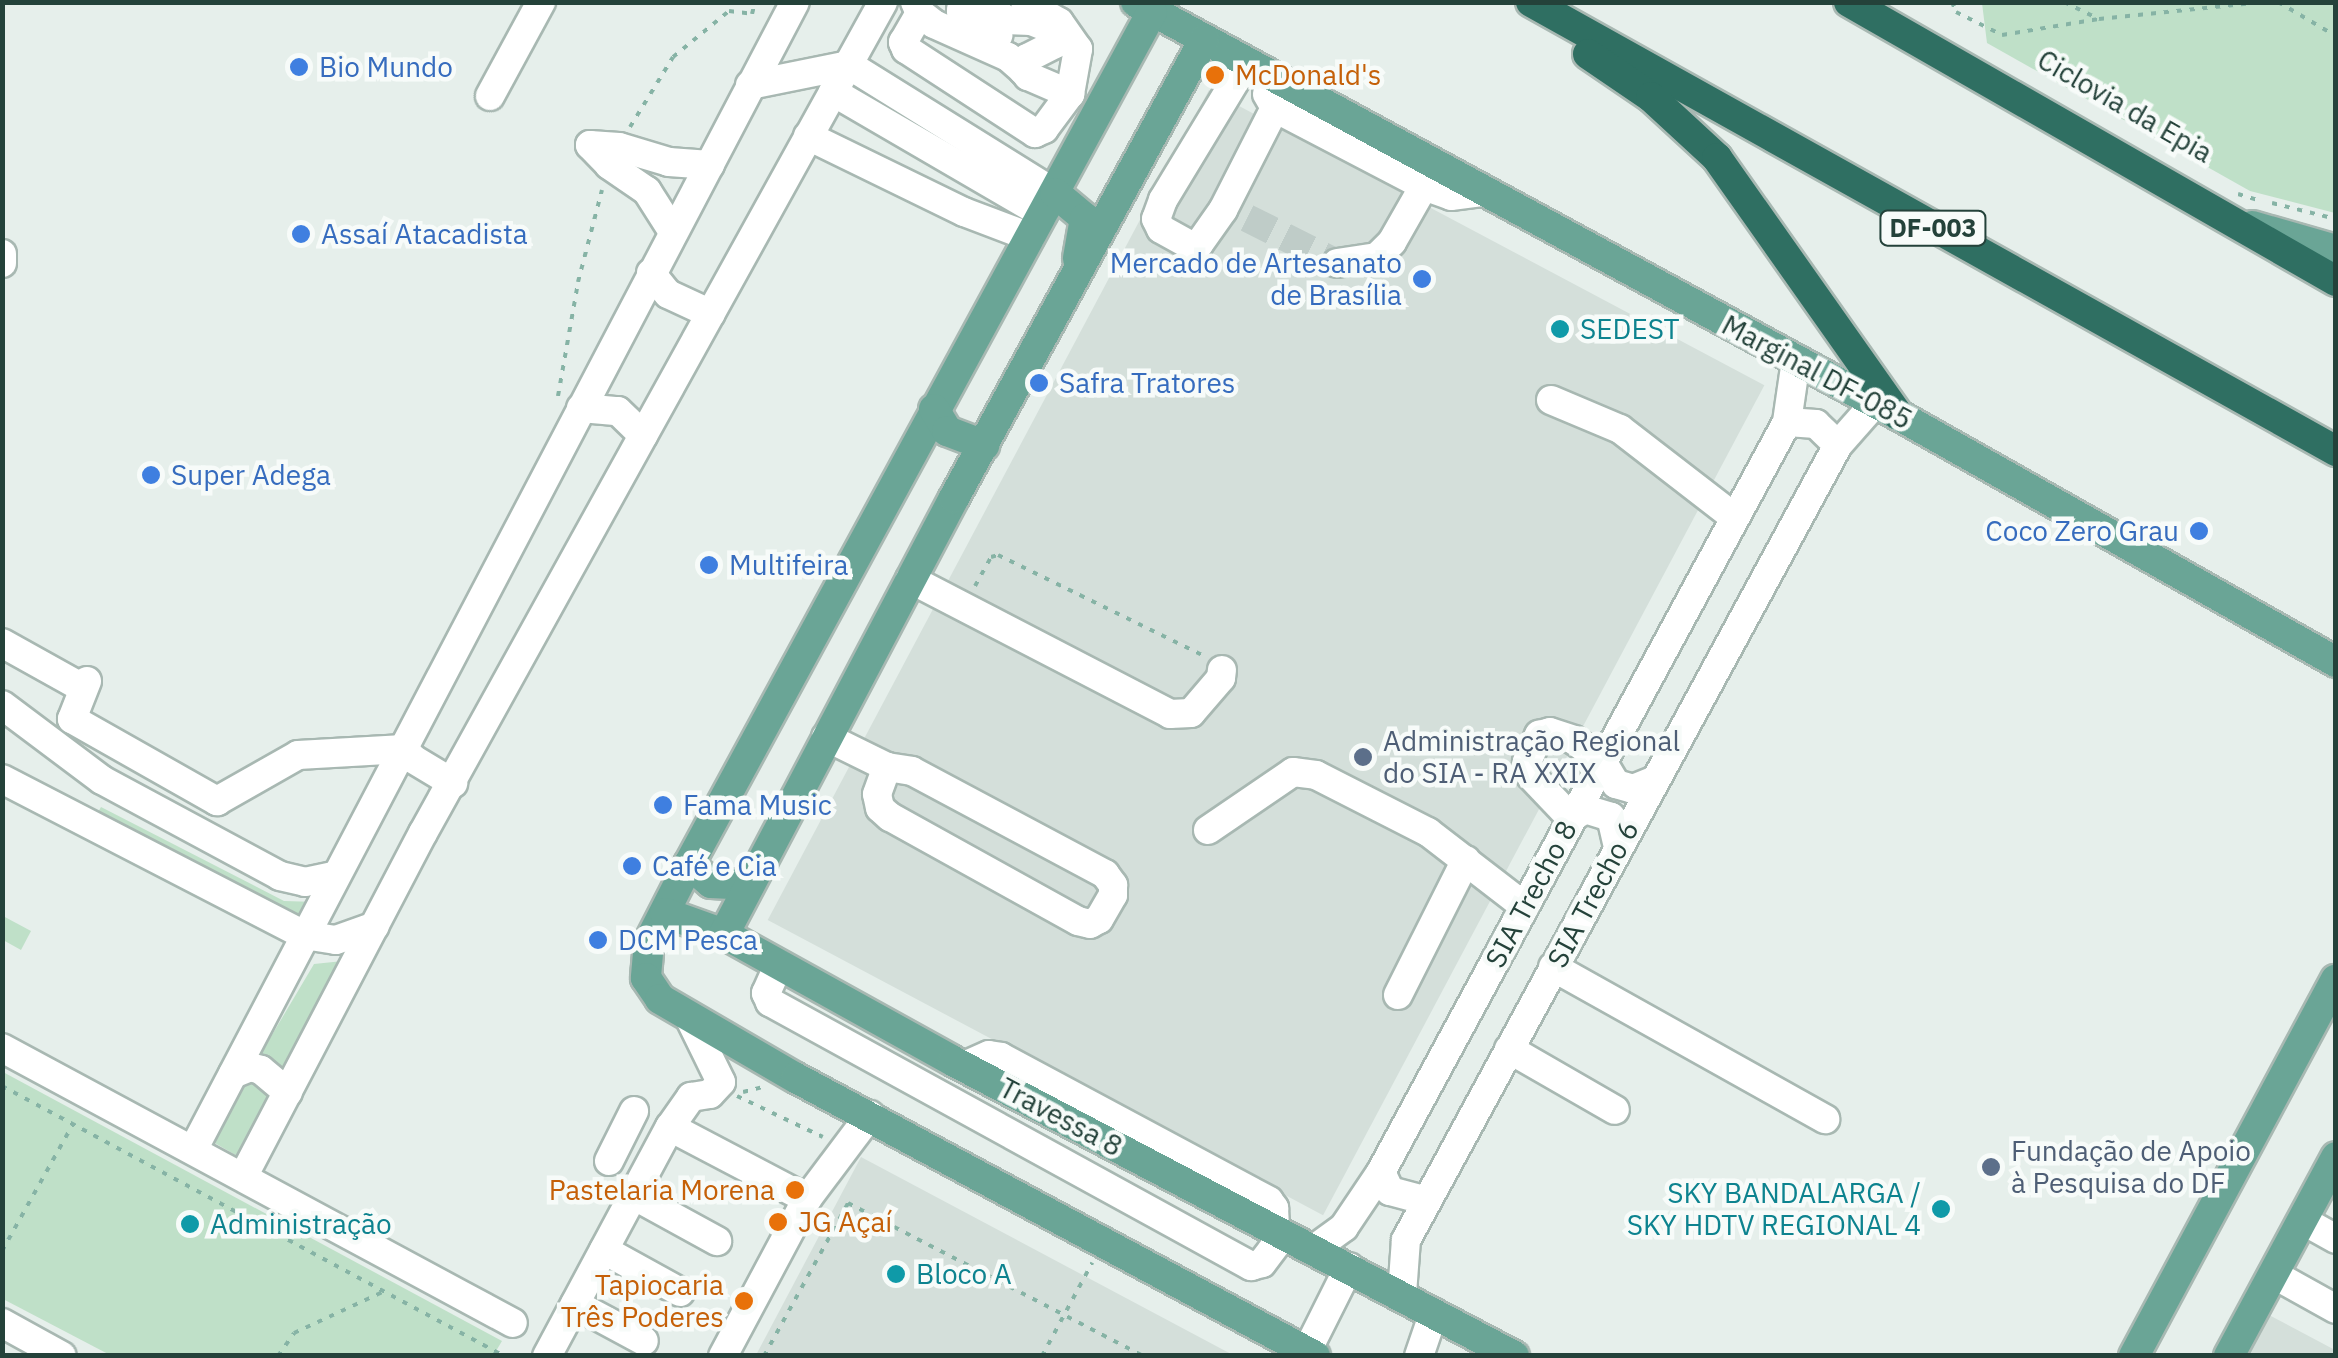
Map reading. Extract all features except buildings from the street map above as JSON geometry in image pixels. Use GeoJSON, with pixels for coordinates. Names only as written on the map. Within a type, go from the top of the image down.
{"type":"FeatureCollection","features":[{"type":"Feature","properties":{"kind":"highway"},"geometry":{"type":"LineString","coordinates":[[1510,2],[1693,131],[1756,210],[1886,409]]}},
{"type":"Feature","properties":{"kind":"highway","name":"DF-003"},"geometry":{"type":"LineString","coordinates":[[1532,2],[2336,451]]}},
{"type":"Feature","properties":{"kind":"highway"},"geometry":{"type":"LineString","coordinates":[[1849,2],[2220,201],[2336,281]]}},
{"type":"Feature","properties":{"kind":"main road","name":"Marginal DF-085"},"geometry":{"type":"LineString","coordinates":[[1144,7],[1886,409],[2336,662]]}},
{"type":"Feature","properties":{"kind":"main road"},"geometry":{"type":"LineString","coordinates":[[1144,7],[1043,215],[689,864],[646,951],[646,978],[660,1000],[689,1018],[1304,1352]]}},
{"type":"Feature","properties":{"kind":"main road"},"geometry":{"type":"LineString","coordinates":[[724,934],[910,579],[1204,40]]}},
{"type":"Feature","properties":{"kind":"main road"},"geometry":{"type":"LineString","coordinates":[[2220,201],[2336,250]]}},
{"type":"Feature","properties":{"kind":"main road"},"geometry":{"type":"LineString","coordinates":[[1043,215],[1084,218],[1070,290]]}},
{"type":"Feature","properties":{"kind":"main road"},"geometry":{"type":"LineString","coordinates":[[934,409],[946,431],[984,445]]}},
{"type":"Feature","properties":{"kind":"main road"},"geometry":{"type":"LineString","coordinates":[[689,864],[711,883],[747,885]]}},
{"type":"Feature","properties":{"kind":"main road","name":"Travessa 8"},"geometry":{"type":"LineString","coordinates":[[665,913],[724,934],[964,1066],[1514,1356]]}},
{"type":"Feature","properties":{"kind":"main road"},"geometry":{"type":"LineString","coordinates":[[2134,1356],[2336,980]]}},
{"type":"Feature","properties":{"kind":"main road"},"geometry":{"type":"LineString","coordinates":[[2229,1356],[2336,1157]]}},
{"type":"Feature","properties":{"kind":"street"},"geometry":{"type":"LineString","coordinates":[[490,96],[541,2]]}},
{"type":"Feature","properties":{"kind":"street"},"geometry":{"type":"LineString","coordinates":[[193,1150],[404,749],[569,405],[602,370],[795,2]]}},
{"type":"Feature","properties":{"kind":"street"},"geometry":{"type":"LineString","coordinates":[[243,1177],[384,926],[453,783],[883,2]]}},
{"type":"Feature","properties":{"kind":"street"},"geometry":{"type":"LineString","coordinates":[[962,2],[961,11],[971,24],[1009,42],[1016,64]]}},
{"type":"Feature","properties":{"kind":"street"},"geometry":{"type":"LineString","coordinates":[[996,7],[1012,23],[1030,11]]}},
{"type":"Feature","properties":{"kind":"street"},"geometry":{"type":"LineString","coordinates":[[1030,11],[1059,22],[1076,41],[1078,58],[1070,94],[1044,129],[1035,132],[906,50],[903,42],[917,8],[1016,64],[1028,76],[1070,94]]}},
{"type":"Feature","properties":{"kind":"street"},"geometry":{"type":"LineString","coordinates":[[1016,64],[1055,44],[1049,28],[1030,11]]}},
{"type":"Feature","properties":{"kind":"street"},"geometry":{"type":"LineString","coordinates":[[750,84],[849,65],[957,129],[1043,215]]}},
{"type":"Feature","properties":{"kind":"street"},"geometry":{"type":"LineString","coordinates":[[1254,68],[1276,108],[1424,186],[1452,196],[1484,192]]}},
{"type":"Feature","properties":{"kind":"street"},"geometry":{"type":"LineString","coordinates":[[1254,68],[1156,219],[1161,229],[1188,244],[1199,244],[1235,214],[1276,108]]}},
{"type":"Feature","properties":{"kind":"street"},"geometry":{"type":"LineString","coordinates":[[833,92],[1043,215]]}},
{"type":"Feature","properties":{"kind":"street"},"geometry":{"type":"LineString","coordinates":[[957,129],[979,95]]}},
{"type":"Feature","properties":{"kind":"street"},"geometry":{"type":"LineString","coordinates":[[808,136],[964,212],[1043,215]]}},
{"type":"Feature","properties":{"kind":"street"},"geometry":{"type":"LineString","coordinates":[[614,156],[710,164]]}},
{"type":"Feature","properties":{"kind":"street"},"geometry":{"type":"LineString","coordinates":[[614,156],[647,192],[673,232]]}},
{"type":"Feature","properties":{"kind":"street"},"geometry":{"type":"LineString","coordinates":[[1337,263],[1377,257],[1392,242],[1424,186]]}},
{"type":"Feature","properties":{"kind":"street"},"geometry":{"type":"LineString","coordinates":[[2,254],[2,263]]}},
{"type":"Feature","properties":{"kind":"street"},"geometry":{"type":"LineString","coordinates":[[651,273],[668,294],[711,314]]}},
{"type":"Feature","properties":{"kind":"street","name":"SIA Trecho 8"},"geometry":{"type":"LineString","coordinates":[[1314,1249],[1344,1228],[1381,1172],[1787,422],[1796,360]]}},
{"type":"Feature","properties":{"kind":"street"},"geometry":{"type":"LineString","coordinates":[[602,370],[615,391],[659,408]]}},
{"type":"Feature","properties":{"kind":"street"},"geometry":{"type":"LineString","coordinates":[[1551,400],[1620,429],[1734,518]]}},
{"type":"Feature","properties":{"kind":"street"},"geometry":{"type":"LineString","coordinates":[[569,405],[618,411],[644,435]]}},
{"type":"Feature","properties":{"kind":"street","name":"SIA Trecho 6"},"geometry":{"type":"LineString","coordinates":[[1402,1294],[1406,1240],[1654,781],[1838,445],[1886,409]]}},
{"type":"Feature","properties":{"kind":"street"},"geometry":{"type":"LineString","coordinates":[[1787,422],[1816,424],[1838,445]]}},
{"type":"Feature","properties":{"kind":"street"},"geometry":{"type":"LineString","coordinates":[[910,579],[1170,714],[1190,713],[1221,678],[1222,670]]}},
{"type":"Feature","properties":{"kind":"street"},"geometry":{"type":"LineString","coordinates":[[2,643],[85,684],[71,715],[75,721],[217,802],[298,754],[404,749],[453,783]]}},
{"type":"Feature","properties":{"kind":"street"},"geometry":{"type":"LineString","coordinates":[[2,705],[102,780],[280,876],[305,882],[334,876]]}},
{"type":"Feature","properties":{"kind":"street"},"geometry":{"type":"LineString","coordinates":[[1618,847],[1611,817],[1584,809],[1572,818],[1531,776],[1527,762],[1539,735],[1550,732],[1574,740],[1602,761],[1616,784],[1633,789],[1654,781]]}},
{"type":"Feature","properties":{"kind":"street"},"geometry":{"type":"LineString","coordinates":[[826,737],[887,766],[912,771],[1106,874],[1113,884],[1112,895],[1099,919],[1090,924],[1078,921],[890,817],[880,808],[877,794],[887,766]]}},
{"type":"Feature","properties":{"kind":"street"},"geometry":{"type":"LineString","coordinates":[[1208,830],[1292,772],[1316,775],[1428,832],[1524,906]]}},
{"type":"Feature","properties":{"kind":"street"},"geometry":{"type":"LineString","coordinates":[[2,779],[304,935],[336,940],[384,926]]}},
{"type":"Feature","properties":{"kind":"street"},"geometry":{"type":"LineString","coordinates":[[1398,995],[1466,860]]}},
{"type":"Feature","properties":{"kind":"street"},"geometry":{"type":"LineString","coordinates":[[778,964],[766,993],[770,1002],[1251,1266],[1262,1263],[1279,1231]]}},
{"type":"Feature","properties":{"kind":"street"},"geometry":{"type":"LineString","coordinates":[[1553,968],[1824,1119]]}},
{"type":"Feature","properties":{"kind":"street"},"geometry":{"type":"LineString","coordinates":[[547,1356],[670,1127],[691,1097],[701,1098],[718,1087],[718,1068],[689,1018]]}},
{"type":"Feature","properties":{"kind":"street"},"geometry":{"type":"LineString","coordinates":[[2,1048],[513,1323]]}},
{"type":"Feature","properties":{"kind":"street"},"geometry":{"type":"LineString","coordinates":[[1510,1049],[1615,1110]]}},
{"type":"Feature","properties":{"kind":"street"},"geometry":{"type":"LineString","coordinates":[[233,1074],[250,1067],[261,1070],[288,1093]]}},
{"type":"Feature","properties":{"kind":"street"},"geometry":{"type":"LineString","coordinates":[[609,1161],[634,1111]]}},
{"type":"Feature","properties":{"kind":"street"},"geometry":{"type":"LineString","coordinates":[[723,1356],[808,1200],[870,1115]]}},
{"type":"Feature","properties":{"kind":"street"},"geometry":{"type":"LineString","coordinates":[[670,1127],[808,1200]]}},
{"type":"Feature","properties":{"kind":"street"},"geometry":{"type":"LineString","coordinates":[[1381,1172],[1390,1191],[1427,1201]]}},
{"type":"Feature","properties":{"kind":"street"},"geometry":{"type":"LineString","coordinates":[[633,1195],[717,1240]]}},
{"type":"Feature","properties":{"kind":"street"},"geometry":{"type":"LineString","coordinates":[[2302,1220],[2336,1239]]}},
{"type":"Feature","properties":{"kind":"street"},"geometry":{"type":"LineString","coordinates":[[604,1250],[680,1292]]}},
{"type":"Feature","properties":{"kind":"street"},"geometry":{"type":"LineString","coordinates":[[1304,1352],[1349,1267]]}},
{"type":"Feature","properties":{"kind":"street"},"geometry":{"type":"LineString","coordinates":[[2273,1274],[2336,1308]]}},
{"type":"Feature","properties":{"kind":"street"},"geometry":{"type":"LineString","coordinates":[[575,1304],[644,1341]]}},
{"type":"Feature","properties":{"kind":"street"},"geometry":{"type":"LineString","coordinates":[[1420,1356],[1434,1312]]}},
{"type":"Feature","properties":{"kind":"street"},"geometry":{"type":"LineString","coordinates":[[2,1323],[46,1352]]}},
{"type":"Feature","properties":{"kind":"path"},"geometry":{"type":"LineString","coordinates":[[569,405],[578,282],[614,156],[673,57],[730,11],[752,14],[755,2]]}},
{"type":"Feature","properties":{"kind":"path"},"geometry":{"type":"LineString","coordinates":[[1952,2],[1956,12],[2002,35],[2099,18],[2263,2]]}},
{"type":"Feature","properties":{"kind":"path"},"geometry":{"type":"LineString","coordinates":[[2064,2],[2099,18]]}},
{"type":"Feature","properties":{"kind":"path"},"geometry":{"type":"LineString","coordinates":[[2152,12],[2157,2]]}},
{"type":"Feature","properties":{"kind":"path"},"geometry":{"type":"LineString","coordinates":[[2278,2],[2336,36]]}},
{"type":"Feature","properties":{"kind":"path","name":"Ciclovia da Epia"},"geometry":{"type":"LineString","coordinates":[[2220,201],[2241,196],[2336,219]]}},
{"type":"Feature","properties":{"kind":"path"},"geometry":{"type":"LineString","coordinates":[[962,608],[991,557],[998,554],[1216,662],[1222,670]]}},
{"type":"Feature","properties":{"kind":"path"},"geometry":{"type":"LineString","coordinates":[[2,1086],[504,1356]]}},
{"type":"Feature","properties":{"kind":"path"},"geometry":{"type":"LineString","coordinates":[[718,1087],[845,1148]]}},
{"type":"Feature","properties":{"kind":"path"},"geometry":{"type":"LineString","coordinates":[[2,1251],[73,1124]]}},
{"type":"Feature","properties":{"kind":"path"},"geometry":{"type":"LineString","coordinates":[[764,1356],[848,1203],[1143,1356]]}},
{"type":"Feature","properties":{"kind":"path"},"geometry":{"type":"LineString","coordinates":[[1042,1356],[1103,1242]]}},
{"type":"Feature","properties":{"kind":"path"},"geometry":{"type":"LineString","coordinates":[[278,1356],[294,1333],[385,1291]]}},
{"type":"Feature","properties":{"kind":"shaded area"},"geometry":{"type":"Polygon","coordinates":[[[1209,90],[1764,385],[1323,1215],[768,920],[1209,90]]]}},
{"type":"Feature","properties":{"kind":"shaded area"},"geometry":{"type":"Polygon","coordinates":[[[861,1157],[1233,1355],[756,1355],[861,1157]]]}},
{"type":"Feature","properties":{"kind":"shaded area"},"geometry":{"type":"Polygon","coordinates":[[[2269,1315],[2335,1350],[2335,1355],[2247,1355],[2269,1315]]]}},
{"type":"Feature","properties":{"kind":"green space"},"geometry":{"type":"Polygon","coordinates":[[[1982,3],[2335,3],[2335,213],[2250,191],[1987,43],[1982,3]]]}},
{"type":"Feature","properties":{"kind":"green space"},"geometry":{"type":"Polygon","coordinates":[[[101,807],[284,901],[317,902],[301,931],[93,821],[101,807]]]}},
{"type":"Feature","properties":{"kind":"green space"},"geometry":{"type":"Polygon","coordinates":[[[3,916],[31,931],[21,950],[3,940],[3,916]]]}},
{"type":"Feature","properties":{"kind":"green space"},"geometry":{"type":"Polygon","coordinates":[[[343,961],[289,1058],[281,1082],[253,1067],[314,964],[343,961]]]}},
{"type":"Feature","properties":{"kind":"green space"},"geometry":{"type":"Polygon","coordinates":[[[3,1072],[502,1341],[493,1356],[110,1355],[3,1299],[3,1072]]]}},
{"type":"Feature","properties":{"kind":"green space"},"geometry":{"type":"Polygon","coordinates":[[[255,1083],[270,1092],[271,1102],[239,1157],[213,1142],[244,1084],[255,1083]]]}},
{"type":"Feature","properties":{"kind":"tunnel"},"geometry":{"type":"LineString","coordinates":[[1247,218],[1337,263]]}},
{"type":"Feature","properties":{"kind":"place","name":"Bio Mundo"},"geometry":{"type":"Point","coordinates":[299,67]}},
{"type":"Feature","properties":{"kind":"place","name":"McDonald's"},"geometry":{"type":"Point","coordinates":[1215,75]}},
{"type":"Feature","properties":{"kind":"place","name":"Assaí Atacadista"},"geometry":{"type":"Point","coordinates":[301,234]}},
{"type":"Feature","properties":{"kind":"place","name":"Mercado de Artesanato de Brasília"},"geometry":{"type":"Point","coordinates":[1422,279]}},
{"type":"Feature","properties":{"kind":"place","name":"SEDEST"},"geometry":{"type":"Point","coordinates":[1560,329]}},
{"type":"Feature","properties":{"kind":"place","name":"Safra Tratores"},"geometry":{"type":"Point","coordinates":[1039,383]}},
{"type":"Feature","properties":{"kind":"place","name":"Super Adega"},"geometry":{"type":"Point","coordinates":[151,475]}},
{"type":"Feature","properties":{"kind":"place","name":"Coco Zero Grau"},"geometry":{"type":"Point","coordinates":[2199,531]}},
{"type":"Feature","properties":{"kind":"place","name":"Multifeira"},"geometry":{"type":"Point","coordinates":[709,565]}},
{"type":"Feature","properties":{"kind":"place","name":"Administração Regional do SIA - RA XXIX"},"geometry":{"type":"Point","coordinates":[1363,757]}},
{"type":"Feature","properties":{"kind":"place","name":"Fama Music"},"geometry":{"type":"Point","coordinates":[663,805]}},
{"type":"Feature","properties":{"kind":"place","name":"Café e Cia"},"geometry":{"type":"Point","coordinates":[632,866]}},
{"type":"Feature","properties":{"kind":"place","name":"DCM Pesca"},"geometry":{"type":"Point","coordinates":[598,940]}},
{"type":"Feature","properties":{"kind":"place","name":"Fundação de Apoio à Pesquisa do DF"},"geometry":{"type":"Point","coordinates":[1991,1167]}},
{"type":"Feature","properties":{"kind":"place","name":"Pastelaria Morena"},"geometry":{"type":"Point","coordinates":[795,1190]}},
{"type":"Feature","properties":{"kind":"place","name":"SKY BANDALARGA / SKY HDTV REGIONAL 4"},"geometry":{"type":"Point","coordinates":[1941,1209]}},
{"type":"Feature","properties":{"kind":"place","name":"JG Açaí"},"geometry":{"type":"Point","coordinates":[778,1222]}},
{"type":"Feature","properties":{"kind":"place","name":"Administração"},"geometry":{"type":"Point","coordinates":[190,1224]}},
{"type":"Feature","properties":{"kind":"place","name":"Bloco A"},"geometry":{"type":"Point","coordinates":[896,1274]}},
{"type":"Feature","properties":{"kind":"place","name":"Tapiocaria Três Poderes"},"geometry":{"type":"Point","coordinates":[744,1301]}}]}
